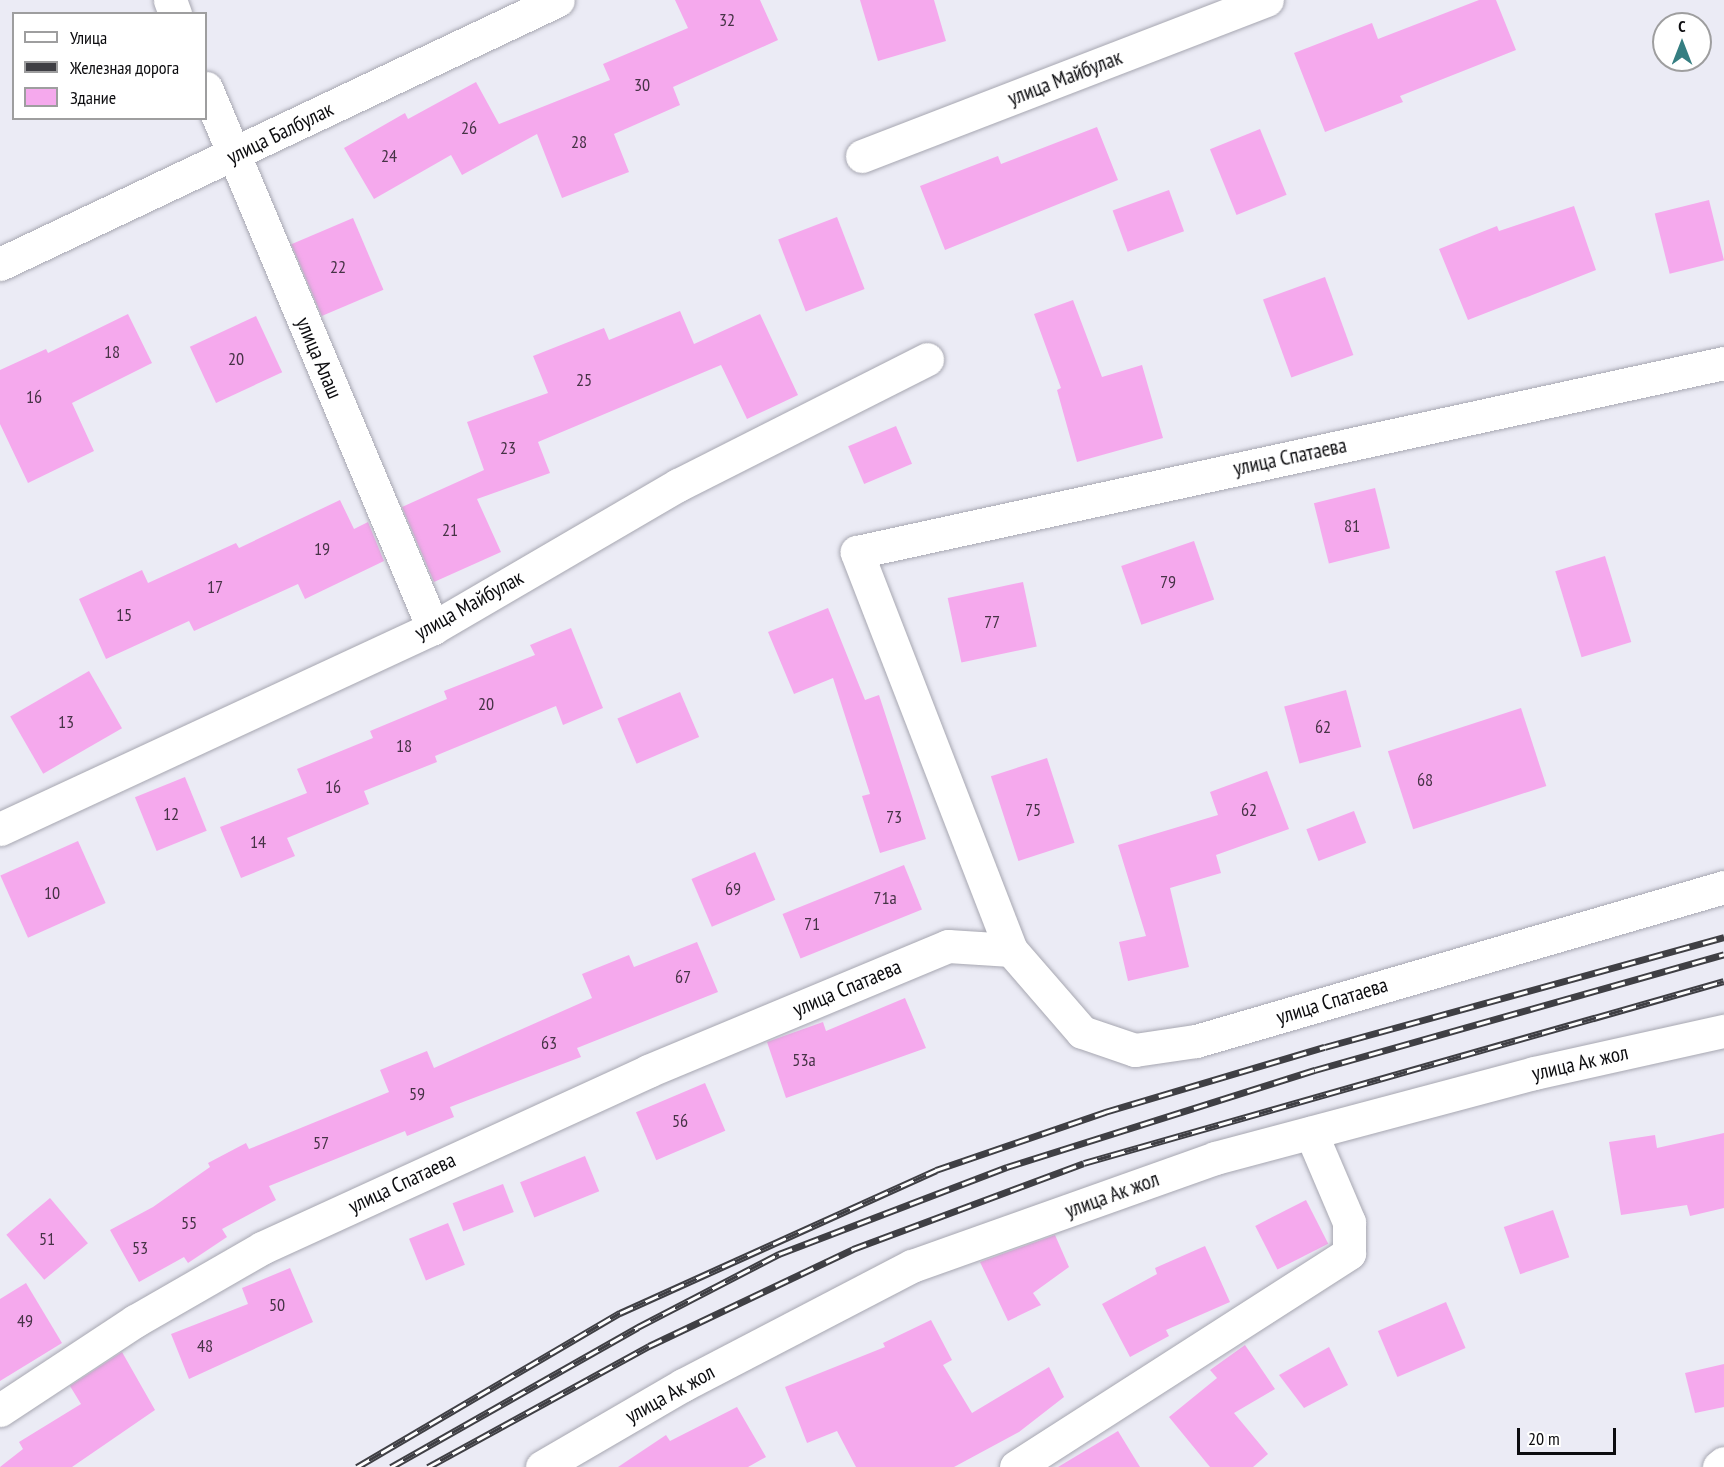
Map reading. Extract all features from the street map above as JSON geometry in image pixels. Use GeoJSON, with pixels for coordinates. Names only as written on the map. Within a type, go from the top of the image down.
{"type":"FeatureCollection","features":[{"type":"Feature","properties":{"kind":"street","name":"улица Балбулак"},"geometry":{"type":"LineString","coordinates":[[0,264],[233,156],[558,0]]}},
{"type":"Feature","properties":{"kind":"street","name":"улица Майбулак"},"geometry":{"type":"LineString","coordinates":[[862,156],[1267,0]]}},
{"type":"Feature","properties":{"kind":"street","name":"улица Алаш"},"geometry":{"type":"LineString","coordinates":[[207,91],[433,628]]}},
{"type":"Feature","properties":{"kind":"street","name":"улица Майбулак"},"geometry":{"type":"LineString","coordinates":[[0,829],[433,628],[678,484],[927,359]]}},
{"type":"Feature","properties":{"kind":"street","name":"улица Спатаева"},"geometry":{"type":"LineString","coordinates":[[1724,363],[857,552],[1011,950],[1082,1032],[1135,1050],[1196,1041],[1724,886]]}},
{"type":"Feature","properties":{"kind":"street","name":"улица Спатаева"},"geometry":{"type":"LineString","coordinates":[[0,1410],[135,1321],[242,1259],[403,1182],[648,1071],[948,946],[1011,950]]}},
{"type":"Feature","properties":{"kind":"street","name":"улица Ак жол"},"geometry":{"type":"LineString","coordinates":[[542,1467],[683,1385],[912,1266],[1215,1158],[1534,1073],[1724,1031]]}},
{"type":"Feature","properties":{"kind":"street"},"geometry":{"type":"LineString","coordinates":[[1016,1467],[1349,1253],[1349,1222],[1311,1133]]}},
{"type":"Feature","properties":{"kind":"street"},"geometry":{"type":"LineString","coordinates":[[1719,1467],[1724,1463]]}},
{"type":"Feature","properties":{"kind":"building"},"geometry":{"type":"Polygon","coordinates":[[[675,0],[760,0],[778,40],[673,87],[680,105],[614,134],[629,172],[562,198],[537,134],[462,175],[451,155],[374,199],[344,148],[405,113],[408,119],[476,82],[499,124],[610,80],[603,64],[688,28],[675,0]]]}},
{"type":"Feature","properties":{"kind":"building"},"geometry":{"type":"Polygon","coordinates":[[[860,0],[934,0],[946,41],[878,61],[860,0]]]}},
{"type":"Feature","properties":{"kind":"building"},"geometry":{"type":"Polygon","coordinates":[[[1479,0],[1496,0],[1516,50],[1400,96],[1403,102],[1325,132],[1294,53],[1372,23],[1378,39],[1479,0]]]}},
{"type":"Feature","properties":{"kind":"building"},"geometry":{"type":"Polygon","coordinates":[[[1097,127],[1118,180],[945,250],[920,186],[998,156],[1001,164],[1097,127]]]}},
{"type":"Feature","properties":{"kind":"building"},"geometry":{"type":"Polygon","coordinates":[[[1260,129],[1287,195],[1237,215],[1210,149],[1260,129]]]}},
{"type":"Feature","properties":{"kind":"building"},"geometry":{"type":"Polygon","coordinates":[[[1169,190],[1184,231],[1128,252],[1113,211],[1169,190]]]}},
{"type":"Feature","properties":{"kind":"building"},"geometry":{"type":"Polygon","coordinates":[[[1709,200],[1724,260],[1670,274],[1655,214],[1709,200]]]}},
{"type":"Feature","properties":{"kind":"building"},"geometry":{"type":"Polygon","coordinates":[[[1574,206],[1596,270],[1468,320],[1439,249],[1497,226],[1499,231],[1574,206]]]}},
{"type":"Feature","properties":{"kind":"building"},"geometry":{"type":"Polygon","coordinates":[[[837,217],[865,289],[806,311],[778,240],[837,217]]]}},
{"type":"Feature","properties":{"kind":"building"},"geometry":{"type":"Polygon","coordinates":[[[353,218],[383,290],[322,316],[291,244],[353,218]]]}},
{"type":"Feature","properties":{"kind":"building"},"geometry":{"type":"Polygon","coordinates":[[[1325,277],[1353,355],[1291,378],[1263,300],[1325,277]]]}},
{"type":"Feature","properties":{"kind":"building"},"geometry":{"type":"Polygon","coordinates":[[[1073,300],[1102,377],[1142,365],[1163,438],[1077,462],[1057,390],[1061,388],[1034,314],[1073,300]]]}},
{"type":"Feature","properties":{"kind":"building"},"geometry":{"type":"Polygon","coordinates":[[[680,311],[694,344],[760,314],[798,395],[747,419],[721,365],[538,442],[550,473],[477,499],[501,552],[434,582],[402,507],[484,470],[467,422],[548,393],[533,356],[604,328],[609,340],[680,311]]]}},
{"type":"Feature","properties":{"kind":"building"},"geometry":{"type":"Polygon","coordinates":[[[128,314],[152,363],[72,403],[94,451],[28,483],[0,424],[0,370],[46,349],[48,353],[128,314]]]}},
{"type":"Feature","properties":{"kind":"building"},"geometry":{"type":"Polygon","coordinates":[[[256,316],[282,372],[216,403],[190,347],[256,316]]]}},
{"type":"Feature","properties":{"kind":"building"},"geometry":{"type":"Polygon","coordinates":[[[896,426],[912,464],[864,484],[848,446],[896,426]]]}},
{"type":"Feature","properties":{"kind":"building"},"geometry":{"type":"Polygon","coordinates":[[[1375,488],[1390,548],[1329,563],[1314,503],[1375,488]]]}},
{"type":"Feature","properties":{"kind":"building"},"geometry":{"type":"Polygon","coordinates":[[[340,500],[354,529],[368,522],[384,561],[305,599],[298,584],[194,631],[189,621],[106,659],[79,599],[142,570],[148,583],[236,543],[239,548],[340,500]]]}},
{"type":"Feature","properties":{"kind":"building"},"geometry":{"type":"Polygon","coordinates":[[[1194,541],[1214,600],[1141,625],[1121,566],[1194,541]]]}},
{"type":"Feature","properties":{"kind":"building"},"geometry":{"type":"Polygon","coordinates":[[[1605,556],[1631,642],[1582,657],[1555,571],[1605,556]]]}},
{"type":"Feature","properties":{"kind":"building"},"geometry":{"type":"Polygon","coordinates":[[[1023,582],[1037,647],[961,663],[948,598],[1023,582]]]}},
{"type":"Feature","properties":{"kind":"building"},"geometry":{"type":"Polygon","coordinates":[[[828,608],[865,700],[879,695],[926,839],[880,853],[862,796],[870,794],[833,678],[794,694],[768,632],[828,608]]]}},
{"type":"Feature","properties":{"kind":"building"},"geometry":{"type":"Polygon","coordinates":[[[571,628],[603,708],[563,725],[556,706],[435,756],[437,762],[364,791],[369,804],[287,838],[295,856],[241,878],[220,827],[307,793],[297,769],[373,738],[370,731],[447,699],[444,691],[535,655],[530,645],[571,628]]]}},
{"type":"Feature","properties":{"kind":"building"},"geometry":{"type":"Polygon","coordinates":[[[89,671],[122,728],[43,774],[10,716],[89,671]]]}},
{"type":"Feature","properties":{"kind":"building"},"geometry":{"type":"Polygon","coordinates":[[[1346,690],[1361,747],[1299,764],[1284,707],[1346,690]]]}},
{"type":"Feature","properties":{"kind":"building"},"geometry":{"type":"Polygon","coordinates":[[[680,692],[699,737],[637,764],[617,719],[680,692]]]}},
{"type":"Feature","properties":{"kind":"building"},"geometry":{"type":"Polygon","coordinates":[[[1521,708],[1546,786],[1413,829],[1388,751],[1521,708]]]}},
{"type":"Feature","properties":{"kind":"building"},"geometry":{"type":"Polygon","coordinates":[[[1047,758],[1075,843],[1018,861],[991,776],[1047,758]]]}},
{"type":"Feature","properties":{"kind":"building"},"geometry":{"type":"Polygon","coordinates":[[[1267,771],[1289,829],[1216,855],[1221,873],[1170,888],[1189,967],[1128,981],[1119,942],[1146,936],[1118,845],[1218,815],[1210,792],[1267,771]]]}},
{"type":"Feature","properties":{"kind":"building"},"geometry":{"type":"Polygon","coordinates":[[[185,777],[207,831],[157,851],[135,797],[185,777]]]}},
{"type":"Feature","properties":{"kind":"building"},"geometry":{"type":"Polygon","coordinates":[[[1354,811],[1366,843],[1319,861],[1306,829],[1354,811]]]}},
{"type":"Feature","properties":{"kind":"building"},"geometry":{"type":"Polygon","coordinates":[[[78,841],[106,903],[28,938],[0,876],[78,841]]]}},
{"type":"Feature","properties":{"kind":"building"},"geometry":{"type":"Polygon","coordinates":[[[755,852],[775,900],[712,927],[691,879],[755,852]]]}},
{"type":"Feature","properties":{"kind":"building"},"geometry":{"type":"Polygon","coordinates":[[[904,865],[922,910],[801,959],[783,914],[904,865]]]}},
{"type":"Feature","properties":{"kind":"building"},"geometry":{"type":"Polygon","coordinates":[[[697,942],[718,992],[577,1048],[581,1057],[450,1107],[454,1117],[407,1136],[405,1131],[269,1186],[276,1200],[222,1229],[227,1237],[188,1263],[184,1257],[139,1282],[110,1230],[153,1207],[210,1167],[208,1163],[246,1143],[249,1149],[389,1092],[380,1070],[427,1051],[434,1068],[592,998],[582,974],[629,955],[634,967],[697,942]]]}},
{"type":"Feature","properties":{"kind":"building"},"geometry":{"type":"Polygon","coordinates":[[[905,998],[926,1048],[786,1098],[767,1042],[823,1022],[826,1031],[905,998]]]}},
{"type":"Feature","properties":{"kind":"building"},"geometry":{"type":"Polygon","coordinates":[[[705,1083],[725,1131],[656,1160],[636,1112],[705,1083]]]}},
{"type":"Feature","properties":{"kind":"building"},"geometry":{"type":"Polygon","coordinates":[[[1724,1133],[1724,1208],[1690,1216],[1687,1205],[1621,1215],[1609,1142],[1655,1135],[1657,1148],[1724,1133]]]}},
{"type":"Feature","properties":{"kind":"building"},"geometry":{"type":"Polygon","coordinates":[[[585,1156],[599,1191],[534,1217],[520,1182],[585,1156]]]}},
{"type":"Feature","properties":{"kind":"building"},"geometry":{"type":"Polygon","coordinates":[[[503,1184],[514,1212],[463,1231],[453,1203],[503,1184]]]}},
{"type":"Feature","properties":{"kind":"building"},"geometry":{"type":"Polygon","coordinates":[[[50,1198],[88,1243],[44,1280],[6,1235],[50,1198]]]}},
{"type":"Feature","properties":{"kind":"building"},"geometry":{"type":"Polygon","coordinates":[[[1306,1200],[1328,1244],[1277,1270],[1255,1226],[1306,1200]]]}},
{"type":"Feature","properties":{"kind":"building"},"geometry":{"type":"Polygon","coordinates":[[[1553,1210],[1569,1257],[1520,1274],[1504,1227],[1553,1210]]]}},
{"type":"Feature","properties":{"kind":"building"},"geometry":{"type":"Polygon","coordinates":[[[448,1223],[465,1265],[426,1280],[409,1239],[448,1223]]]}},
{"type":"Feature","properties":{"kind":"building"},"geometry":{"type":"Polygon","coordinates":[[[1055,1235],[1069,1267],[1033,1293],[1041,1305],[1008,1321],[980,1262],[1055,1235]]]}},
{"type":"Feature","properties":{"kind":"building"},"geometry":{"type":"Polygon","coordinates":[[[1205,1246],[1230,1302],[1166,1330],[1169,1336],[1130,1357],[1102,1304],[1157,1274],[1155,1268],[1205,1246]]]}},
{"type":"Feature","properties":{"kind":"building"},"geometry":{"type":"Polygon","coordinates":[[[290,1268],[313,1322],[189,1379],[171,1334],[248,1304],[242,1288],[290,1268]]]}},
{"type":"Feature","properties":{"kind":"building"},"geometry":{"type":"Polygon","coordinates":[[[26,1283],[62,1343],[0,1381],[0,1299],[26,1283]]]}},
{"type":"Feature","properties":{"kind":"building"},"geometry":{"type":"Polygon","coordinates":[[[1446,1302],[1466,1348],[1397,1377],[1378,1331],[1446,1302]]]}},
{"type":"Feature","properties":{"kind":"building"},"geometry":{"type":"Polygon","coordinates":[[[931,1320],[952,1360],[943,1365],[972,1413],[1049,1367],[1064,1397],[1019,1432],[954,1467],[856,1467],[837,1431],[807,1443],[785,1387],[885,1347],[883,1343],[931,1320]]]}},
{"type":"Feature","properties":{"kind":"building"},"geometry":{"type":"Polygon","coordinates":[[[1245,1345],[1275,1389],[1234,1413],[1268,1454],[1253,1467],[1210,1467],[1169,1417],[1217,1378],[1210,1370],[1245,1345]]]}},
{"type":"Feature","properties":{"kind":"building"},"geometry":{"type":"Polygon","coordinates":[[[1329,1347],[1348,1385],[1304,1408],[1279,1375],[1329,1347]]]}},
{"type":"Feature","properties":{"kind":"building"},"geometry":{"type":"Polygon","coordinates":[[[122,1352],[155,1410],[72,1467],[0,1467],[23,1449],[19,1442],[81,1404],[70,1386],[122,1352]]]}},
{"type":"Feature","properties":{"kind":"building"},"geometry":{"type":"Polygon","coordinates":[[[1724,1364],[1724,1407],[1695,1413],[1685,1373],[1724,1364]]]}},
{"type":"Feature","properties":{"kind":"building"},"geometry":{"type":"Polygon","coordinates":[[[737,1407],[766,1457],[748,1467],[618,1467],[666,1435],[670,1441],[737,1407]]]}},
{"type":"Feature","properties":{"kind":"building"},"geometry":{"type":"Polygon","coordinates":[[[1118,1431],[1140,1467],[1058,1467],[1118,1431]]]}},
{"type":"Feature","properties":{"kind":"railway"},"geometry":{"type":"LineString","coordinates":[[357,1467],[620,1313],[936,1170],[1105,1112],[1325,1047],[1724,937]]}},
{"type":"Feature","properties":{"kind":"railway"},"geometry":{"type":"LineString","coordinates":[[391,1467],[638,1327],[779,1254],[1007,1167],[1315,1070],[1724,954]]}},
{"type":"Feature","properties":{"kind":"railway"},"geometry":{"type":"LineString","coordinates":[[428,1467],[649,1346],[853,1249],[1084,1163],[1724,981]]}}]}
